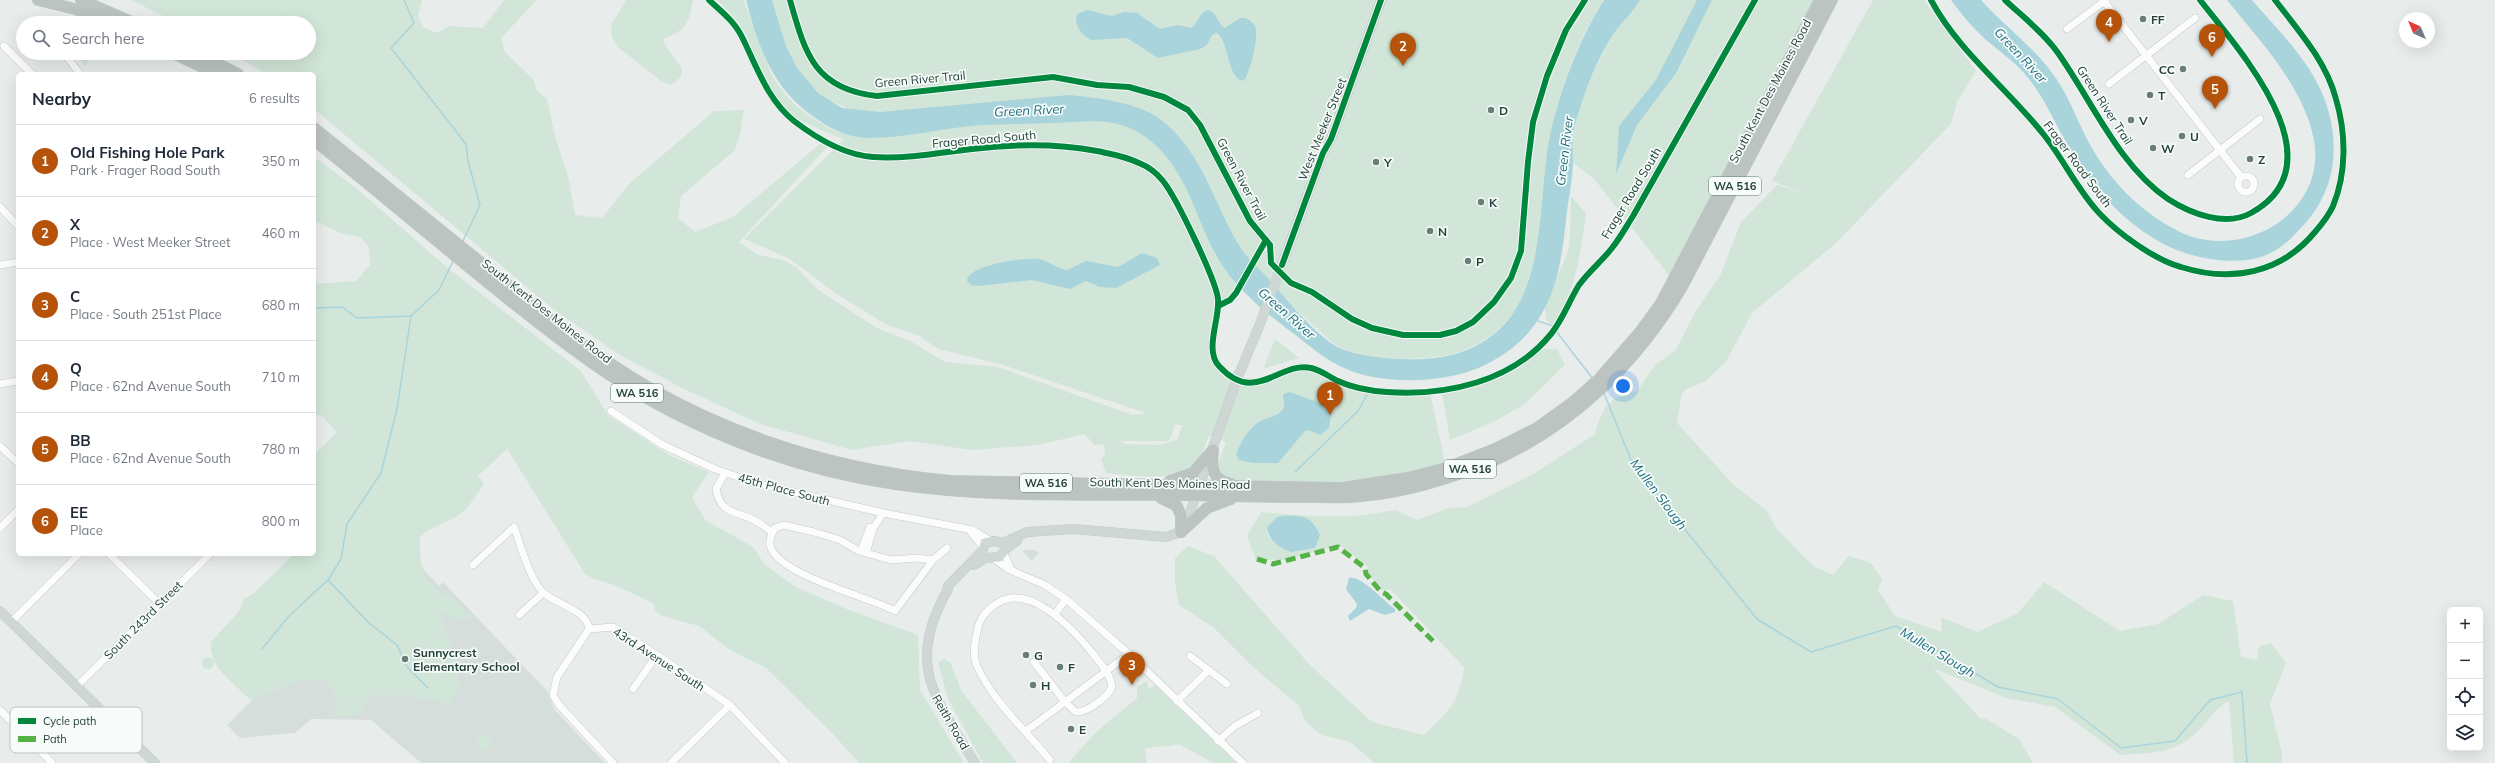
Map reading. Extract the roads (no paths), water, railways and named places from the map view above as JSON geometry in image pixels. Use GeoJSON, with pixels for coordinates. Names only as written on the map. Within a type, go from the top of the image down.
{"type":"FeatureCollection","features":[{"type":"Feature","properties":{"kind":"highway"},"geometry":{"type":"LineString","coordinates":[[38,0],[75,9],[92,16]]}},
{"type":"Feature","properties":{"kind":"highway"},"geometry":{"type":"LineString","coordinates":[[81,0],[118,16]]}},
{"type":"Feature","properties":{"kind":"highway","name":"South Kent Des Moines Road"},"geometry":{"type":"LineString","coordinates":[[1624,360],[1640,332],[1674,282],[1820,0]]}},
{"type":"Feature","properties":{"kind":"highway","name":"South Kent Des Moines Road"},"geometry":{"type":"LineString","coordinates":[[316,142],[574,351],[637,393],[718,434],[795,462],[892,484],[959,491],[1152,490],[1198,491],[1235,497],[1362,496],[1408,489],[1449,477],[1497,458],[1540,436],[1574,407],[1599,379],[1624,360],[1661,320],[1682,287],[1832,0]]}},
{"type":"Feature","properties":{"kind":"highway"},"geometry":{"type":"LineString","coordinates":[[188,60],[213,72]]}},
{"type":"Feature","properties":{"kind":"highway"},"geometry":{"type":"LineString","coordinates":[[211,60],[234,72]]}},
{"type":"Feature","properties":{"kind":"highway","name":"South Kent Des Moines Road"},"geometry":{"type":"LineString","coordinates":[[316,130],[583,345],[652,390],[727,427],[819,458],[908,476],[989,482],[1152,490]]}},
{"type":"Feature","properties":{"kind":"highway","name":"South Kent Des Moines Road"},"geometry":{"type":"LineString","coordinates":[[1198,491],[1237,486],[1342,488],[1407,478],[1446,468],[1495,449],[1574,407]]}},
{"type":"Feature","properties":{"kind":"highway"},"geometry":{"type":"LineString","coordinates":[[1152,490],[1186,477],[1199,468],[1213,450]]}},
{"type":"Feature","properties":{"kind":"highway"},"geometry":{"type":"LineString","coordinates":[[1213,450],[1212,471],[1214,475],[1221,482],[1237,486]]}},
{"type":"Feature","properties":{"kind":"highway"},"geometry":{"type":"LineString","coordinates":[[1152,490],[1177,506],[1181,516],[1181,532]]}},
{"type":"Feature","properties":{"kind":"highway"},"geometry":{"type":"LineString","coordinates":[[1181,532],[1208,508],[1235,497]]}},
{"type":"Feature","properties":{"kind":"main road","name":"West Meeker Street"},"geometry":{"type":"LineString","coordinates":[[1323,153],[1332,139],[1381,0]]}},
{"type":"Feature","properties":{"kind":"main road","name":"West Meeker Street"},"geometry":{"type":"LineString","coordinates":[[1198,491],[1237,379],[1260,324],[1323,153],[1326,137],[1349,76],[1369,33]]}},
{"type":"Feature","properties":{"kind":"main road"},"geometry":{"type":"LineString","coordinates":[[1181,532],[1198,491]]}},
{"type":"Feature","properties":{"kind":"main road","name":"Reith Road"},"geometry":{"type":"LineString","coordinates":[[975,763],[936,700],[927,674],[928,640],[934,618],[948,589],[948,586],[954,579],[987,553],[995,542],[1006,542],[1027,532],[1074,529],[1166,537],[1181,532]]}},
{"type":"Feature","properties":{"kind":"main road","name":"Reith Road"},"geometry":{"type":"LineString","coordinates":[[987,553],[999,557],[1012,544],[1030,536],[1032,532]]}},
{"type":"Feature","properties":{"kind":"main road"},"geometry":{"type":"LineString","coordinates":[[995,542],[1004,552]]}},
{"type":"Feature","properties":{"kind":"main road"},"geometry":{"type":"LineString","coordinates":[[0,611],[98,707]]}},
{"type":"Feature","properties":{"kind":"main road"},"geometry":{"type":"LineString","coordinates":[[142,750],[155,763]]}},
{"type":"Feature","properties":{"kind":"street","name":"Frager Road South"},"geometry":{"type":"LineString","coordinates":[[709,0],[732,22],[741,35],[759,76],[785,113],[810,132],[846,150],[874,157],[913,157],[1006,146],[1048,145],[1081,148],[1127,157],[1150,168],[1169,188],[1213,280],[1218,298],[1214,358],[1217,365],[1237,379],[1259,383],[1291,369],[1304,367],[1316,369],[1342,383],[1360,388],[1387,392],[1437,391],[1459,388],[1489,379],[1518,363],[1550,336],[1560,322],[1582,282],[1612,248],[1633,216],[1755,0]]}},
{"type":"Feature","properties":{"kind":"street","name":"Frager Road South"},"geometry":{"type":"LineString","coordinates":[[1932,0],[1957,37],[2044,136],[2100,214],[2139,245],[2180,267],[2200,272],[2235,273],[2271,267],[2289,257],[2306,243],[2333,207],[2342,172],[2341,118],[2336,96],[2326,73],[2308,43],[2275,0]]}},
{"type":"Feature","properties":{"kind":"street"},"geometry":{"type":"LineString","coordinates":[[2067,29],[2104,0],[2241,177]]}},
{"type":"Feature","properties":{"kind":"street"},"geometry":{"type":"LineString","coordinates":[[2109,84],[2195,18]]}},
{"type":"Feature","properties":{"kind":"street"},"geometry":{"type":"LineString","coordinates":[[4,46],[16,58]]}},
{"type":"Feature","properties":{"kind":"street"},"geometry":{"type":"LineString","coordinates":[[18,60],[30,72]]}},
{"type":"Feature","properties":{"kind":"street"},"geometry":{"type":"LineString","coordinates":[[69,60],[78,72]]}},
{"type":"Feature","properties":{"kind":"street"},"geometry":{"type":"LineString","coordinates":[[2188,174],[2260,119]]}},
{"type":"Feature","properties":{"kind":"street"},"geometry":{"type":"LineString","coordinates":[[0,207],[16,224]]}},
{"type":"Feature","properties":{"kind":"street"},"geometry":{"type":"LineString","coordinates":[[0,265],[16,262]]}},
{"type":"Feature","properties":{"kind":"street"},"geometry":{"type":"LineString","coordinates":[[0,384],[16,381]]}},
{"type":"Feature","properties":{"kind":"street","name":"45th Place South"},"geometry":{"type":"LineString","coordinates":[[611,411],[663,445],[725,473],[775,489],[970,531],[976,531],[995,542]]}},
{"type":"Feature","properties":{"kind":"street"},"geometry":{"type":"LineString","coordinates":[[0,446],[16,461]]}},
{"type":"Feature","properties":{"kind":"street"},"geometry":{"type":"LineString","coordinates":[[725,473],[716,489],[722,505],[736,515],[753,520],[772,532]]}},
{"type":"Feature","properties":{"kind":"street"},"geometry":{"type":"LineString","coordinates":[[0,528],[16,512]]}},
{"type":"Feature","properties":{"kind":"street"},"geometry":{"type":"LineString","coordinates":[[863,552],[867,533],[881,512]]}},
{"type":"Feature","properties":{"kind":"street"},"geometry":{"type":"LineString","coordinates":[[933,560],[917,558],[891,560],[863,552],[834,538],[789,526],[777,526],[772,532],[771,548],[782,561],[812,578],[895,611],[933,560],[948,548]]}},
{"type":"Feature","properties":{"kind":"street"},"geometry":{"type":"LineString","coordinates":[[473,565],[514,527],[531,571],[543,593],[581,616],[588,624],[589,629],[557,677],[553,695],[559,705],[613,763]]}},
{"type":"Feature","properties":{"kind":"street"},"geometry":{"type":"LineString","coordinates":[[970,531],[987,553],[1023,577],[1045,585],[1066,599],[1129,654],[1241,762]]}},
{"type":"Feature","properties":{"kind":"street"},"geometry":{"type":"LineString","coordinates":[[1004,552],[1011,570]]}},
{"type":"Feature","properties":{"kind":"street"},"geometry":{"type":"LineString","coordinates":[[11,622],[77,556]]}},
{"type":"Feature","properties":{"kind":"street"},"geometry":{"type":"LineString","coordinates":[[111,556],[160,604]]}},
{"type":"Feature","properties":{"kind":"street","name":"South 243rd Street"},"geometry":{"type":"LineString","coordinates":[[77,686],[208,556]]}},
{"type":"Feature","properties":{"kind":"street"},"geometry":{"type":"LineString","coordinates":[[519,614],[543,593]]}},
{"type":"Feature","properties":{"kind":"street"},"geometry":{"type":"LineString","coordinates":[[1034,662],[1065,702],[1078,712],[1085,711],[1110,691],[1112,683],[1106,671],[1077,635],[1055,614],[1042,606],[1019,598],[1002,600],[984,614],[978,628],[974,651],[976,662],[983,676],[1050,760]]}},
{"type":"Feature","properties":{"kind":"street"},"geometry":{"type":"LineString","coordinates":[[1055,614],[1066,599]]}},
{"type":"Feature","properties":{"kind":"street","name":"43rd Avenue South"},"geometry":{"type":"LineString","coordinates":[[589,629],[614,627],[657,655],[730,705],[785,763]]}},
{"type":"Feature","properties":{"kind":"street"},"geometry":{"type":"LineString","coordinates":[[1026,731],[1129,654]]}},
{"type":"Feature","properties":{"kind":"street"},"geometry":{"type":"LineString","coordinates":[[633,689],[657,655]]}},
{"type":"Feature","properties":{"kind":"street"},"geometry":{"type":"LineString","coordinates":[[1190,656],[1227,684]]}},
{"type":"Feature","properties":{"kind":"street"},"geometry":{"type":"LineString","coordinates":[[1177,701],[1209,670]]}},
{"type":"Feature","properties":{"kind":"street"},"geometry":{"type":"LineString","coordinates":[[671,763],[730,705]]}},
{"type":"Feature","properties":{"kind":"street"},"geometry":{"type":"LineString","coordinates":[[0,710],[10,720]]}},
{"type":"Feature","properties":{"kind":"street"},"geometry":{"type":"LineString","coordinates":[[1218,741],[1235,726],[1258,713]]}},
{"type":"Feature","properties":{"kind":"street"},"geometry":{"type":"LineString","coordinates":[[42,753],[52,763]]}},
{"type":"Feature","properties":{"kind":"water","name":"Green River"},"geometry":{"type":"Polygon","coordinates":[[[746,0],[772,0],[786,46],[797,68],[818,93],[842,108],[880,112],[1069,95],[1119,102],[1131,105],[1154,115],[1178,135],[1189,150],[1199,166],[1224,217],[1245,254],[1292,306],[1323,337],[1342,349],[1368,356],[1398,359],[1429,359],[1455,354],[1488,339],[1511,317],[1526,290],[1535,258],[1552,126],[1561,93],[1573,61],[1587,30],[1604,0],[1640,0],[1608,42],[1596,65],[1582,101],[1573,135],[1573,165],[1560,265],[1546,305],[1536,322],[1523,339],[1506,353],[1485,365],[1452,376],[1412,380],[1373,377],[1340,366],[1314,350],[1253,301],[1229,275],[1222,265],[1212,248],[1188,192],[1168,158],[1154,144],[1136,131],[1106,122],[1086,121],[981,125],[881,138],[860,137],[840,132],[828,126],[802,108],[779,82],[770,67],[756,35],[746,0]]]}},
{"type":"Feature","properties":{"kind":"water"},"geometry":{"type":"Polygon","coordinates":[[[1697,0],[1712,0],[1676,73],[1637,125],[1616,174],[1619,126],[1656,80],[1697,0]]]}},
{"type":"Feature","properties":{"kind":"water","name":"Green River"},"geometry":{"type":"Polygon","coordinates":[[[1951,0],[1981,0],[2042,61],[2056,78],[2088,141],[2105,169],[2138,204],[2150,214],[2178,231],[2202,239],[2228,241],[2252,236],[2274,225],[2293,210],[2307,190],[2314,166],[2314,140],[2309,120],[2301,102],[2291,83],[2266,48],[2227,0],[2252,0],[2309,68],[2325,100],[2333,133],[2334,149],[2330,179],[2325,193],[2308,220],[2294,236],[2278,249],[2264,256],[2239,261],[2225,261],[2197,256],[2171,248],[2145,233],[2105,198],[2083,170],[2044,101],[2029,79],[2014,63],[1976,30],[1951,0]]]}},
{"type":"Feature","properties":{"kind":"water"},"geometry":{"type":"Polygon","coordinates":[[[1088,10],[1111,16],[1124,12],[1137,13],[1160,29],[1178,25],[1191,28],[1196,24],[1202,13],[1208,10],[1214,13],[1222,26],[1225,28],[1240,18],[1245,18],[1255,25],[1256,29],[1256,40],[1253,56],[1246,78],[1243,81],[1234,73],[1224,44],[1217,33],[1212,35],[1207,45],[1200,49],[1158,58],[1127,38],[1091,40],[1079,29],[1076,22],[1077,14],[1088,10]]]}},
{"type":"Feature","properties":{"kind":"water"},"geometry":{"type":"Polygon","coordinates":[[[1142,253],[1157,258],[1160,265],[1116,288],[1100,287],[1086,281],[1070,289],[1032,280],[979,286],[971,285],[967,281],[970,275],[986,266],[1022,259],[1039,259],[1067,270],[1086,261],[1118,267],[1142,253]]]}},
{"type":"Feature","properties":{"kind":"water"},"geometry":{"type":"Polygon","coordinates":[[[1290,392],[1328,406],[1332,410],[1329,428],[1320,435],[1309,430],[1305,431],[1278,463],[1253,463],[1239,460],[1236,454],[1247,433],[1257,423],[1282,411],[1284,407],[1283,394],[1290,392]]]}},
{"type":"Feature","properties":{"kind":"water"},"geometry":{"type":"Polygon","coordinates":[[[1296,516],[1310,520],[1320,535],[1315,548],[1291,552],[1272,540],[1267,527],[1277,517],[1296,516]]]}},
{"type":"Feature","properties":{"kind":"water"},"geometry":{"type":"Polygon","coordinates":[[[1349,578],[1354,578],[1360,581],[1373,590],[1395,609],[1395,612],[1385,615],[1369,609],[1350,621],[1348,616],[1356,608],[1357,604],[1346,589],[1349,578]]]}},
{"type":"Feature","properties":{"kind":"waterway"},"geometry":{"type":"LineString","coordinates":[[404,0],[414,23],[391,48],[466,144],[468,161],[480,205],[463,241]]}},
{"type":"Feature","properties":{"kind":"waterway"},"geometry":{"type":"LineString","coordinates":[[262,649],[289,616],[328,580],[341,559],[347,524],[381,473],[397,409],[411,316],[439,290],[453,261]]}},
{"type":"Feature","properties":{"kind":"waterway"},"geometry":{"type":"LineString","coordinates":[[316,308],[342,307],[357,318],[411,316]]}},
{"type":"Feature","properties":{"kind":"waterway","name":"Mullen Slough"},"geometry":{"type":"LineString","coordinates":[[1538,321],[1553,326]]}},
{"type":"Feature","properties":{"kind":"waterway","name":"Mullen Slough"},"geometry":{"type":"LineString","coordinates":[[1556,331],[1593,379]]}},
{"type":"Feature","properties":{"kind":"waterway"},"geometry":{"type":"LineString","coordinates":[[1295,472],[1358,411],[1368,393]]}},
{"type":"Feature","properties":{"kind":"waterway","name":"Mullen Slough"},"geometry":{"type":"LineString","coordinates":[[1604,393],[1633,465],[1757,619],[1811,652],[1896,626],[1998,687],[2058,699],[2121,748],[2175,741],[2210,700],[2242,692],[2247,763]]}},
{"type":"Feature","properties":{"kind":"waterway"},"geometry":{"type":"LineString","coordinates":[[328,580],[368,622],[397,645],[407,667],[428,688]]}},
{"type":"Feature","properties":{"kind":"place","name":"FF"},"geometry":{"type":"Point","coordinates":[2143,19]}},
{"type":"Feature","properties":{"kind":"place","name":"Q"},"geometry":{"type":"Point","coordinates":[2109,42]}},
{"type":"Feature","properties":{"kind":"place","name":"EE"},"geometry":{"type":"Point","coordinates":[2212,57]}},
{"type":"Feature","properties":{"kind":"place","name":"X"},"geometry":{"type":"Point","coordinates":[1403,66]}},
{"type":"Feature","properties":{"kind":"place","name":"CC"},"geometry":{"type":"Point","coordinates":[2183,69]}},
{"type":"Feature","properties":{"kind":"place","name":"T"},"geometry":{"type":"Point","coordinates":[2150,95]}},
{"type":"Feature","properties":{"kind":"place","name":"BB"},"geometry":{"type":"Point","coordinates":[2215,109]}},
{"type":"Feature","properties":{"kind":"place","name":"D"},"geometry":{"type":"Point","coordinates":[1491,110]}},
{"type":"Feature","properties":{"kind":"place","name":"V"},"geometry":{"type":"Point","coordinates":[2131,120]}},
{"type":"Feature","properties":{"kind":"place","name":"U"},"geometry":{"type":"Point","coordinates":[2182,136]}},
{"type":"Feature","properties":{"kind":"place","name":"W"},"geometry":{"type":"Point","coordinates":[2153,148]}},
{"type":"Feature","properties":{"kind":"place","name":"Z"},"geometry":{"type":"Point","coordinates":[2250,159]}},
{"type":"Feature","properties":{"kind":"place","name":"Y"},"geometry":{"type":"Point","coordinates":[1376,162]}},
{"type":"Feature","properties":{"kind":"place","name":"K"},"geometry":{"type":"Point","coordinates":[1481,202]}},
{"type":"Feature","properties":{"kind":"place","name":"N"},"geometry":{"type":"Point","coordinates":[1430,231]}},
{"type":"Feature","properties":{"kind":"place","name":"P"},"geometry":{"type":"Point","coordinates":[1468,261]}},
{"type":"Feature","properties":{"kind":"place","name":"Old Fishing Hole Park"},"geometry":{"type":"Point","coordinates":[1330,415]}},
{"type":"Feature","properties":{"kind":"place","name":"G"},"geometry":{"type":"Point","coordinates":[1026,655]}},
{"type":"Feature","properties":{"kind":"place","name":"Sunnycrest Elementary School"},"geometry":{"type":"Point","coordinates":[405,659]}},
{"type":"Feature","properties":{"kind":"place","name":"F"},"geometry":{"type":"Point","coordinates":[1060,667]}},
{"type":"Feature","properties":{"kind":"place","name":"H"},"geometry":{"type":"Point","coordinates":[1033,685]}},
{"type":"Feature","properties":{"kind":"place","name":"C"},"geometry":{"type":"Point","coordinates":[1132,685]}},
{"type":"Feature","properties":{"kind":"place","name":"E"},"geometry":{"type":"Point","coordinates":[1071,729]}}]}
